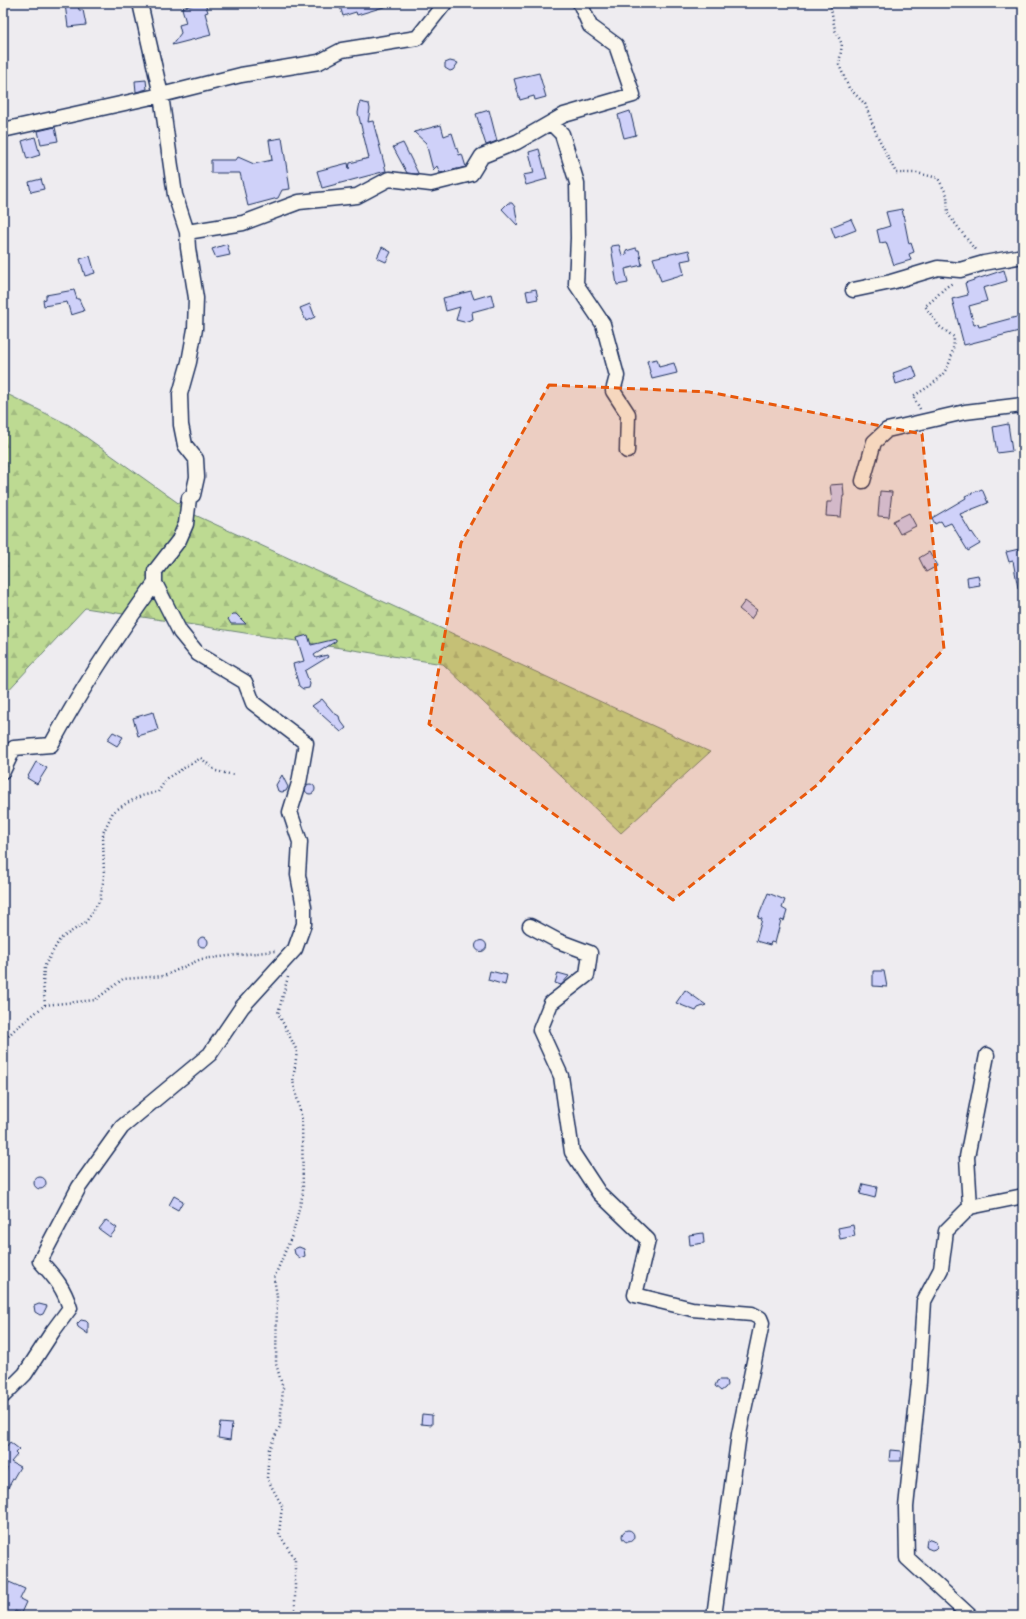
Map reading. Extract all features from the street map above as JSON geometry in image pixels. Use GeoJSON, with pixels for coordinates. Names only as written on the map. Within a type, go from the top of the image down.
{"type":"FeatureCollection","features":[{"type":"Feature","properties":{"kind":"street"},"geometry":{"type":"LineString","coordinates":[[3,1396],[25,1374],[70,1308],[65,1292],[40,1261],[79,1187],[122,1127],[210,1054],[242,1007],[295,949],[304,924],[304,907],[298,875],[300,842],[290,812],[299,783],[306,743],[253,703],[245,682],[198,654],[180,632],[155,582],[155,571],[179,540],[186,524],[189,498],[193,495],[197,477],[196,459],[186,445],[181,425],[180,394],[189,362],[195,329],[196,298],[187,232],[175,195],[161,95],[140,3]]}},
{"type":"Feature","properties":{"kind":"street"},"geometry":{"type":"LineString","coordinates":[[3,130],[161,95],[241,75],[319,62],[342,50],[417,38],[445,3]]}},
{"type":"Feature","properties":{"kind":"street"},"geometry":{"type":"LineString","coordinates":[[187,232],[243,223],[299,202],[357,196],[389,179],[430,184],[471,174],[482,156],[517,142],[564,115],[633,95],[616,45],[590,26],[580,3]]}},
{"type":"Feature","properties":{"kind":"street"},"geometry":{"type":"LineString","coordinates":[[551,123],[562,134],[577,183],[578,238],[576,284],[602,324],[617,376],[612,391],[628,414],[627,451]]}},
{"type":"Feature","properties":{"kind":"street"},"geometry":{"type":"LineString","coordinates":[[852,290],[891,282],[938,268],[960,270],[984,263],[1023,256]]}},
{"type":"Feature","properties":{"kind":"street"},"geometry":{"type":"LineString","coordinates":[[863,481],[874,442],[888,430],[965,412],[1023,405]]}},
{"type":"Feature","properties":{"kind":"street"},"geometry":{"type":"LineString","coordinates":[[3,771],[14,748],[51,745],[69,711],[110,646],[155,582]]}},
{"type":"Feature","properties":{"kind":"street"},"geometry":{"type":"LineString","coordinates":[[530,926],[558,941],[590,952],[587,975],[551,1003],[540,1030],[561,1076],[572,1152],[599,1193],[648,1240],[635,1295],[692,1309],[752,1314],[760,1318],[762,1323],[738,1434],[714,1616]]}},
{"type":"Feature","properties":{"kind":"street"},"geometry":{"type":"LineString","coordinates":[[970,1207],[967,1156],[987,1055]]}},
{"type":"Feature","properties":{"kind":"street"},"geometry":{"type":"LineString","coordinates":[[970,1616],[907,1558],[906,1507],[919,1382],[924,1301],[941,1269],[946,1231],[970,1207],[1023,1196]]}},
{"type":"Feature","properties":{"kind":"path"},"geometry":{"type":"LineString","coordinates":[[830,3],[835,30],[842,44],[839,65],[849,88],[865,104],[876,133],[896,173],[916,173],[938,178],[947,195],[948,214],[984,263]]}},
{"type":"Feature","properties":{"kind":"path"},"geometry":{"type":"LineString","coordinates":[[926,420],[913,396],[937,382],[949,363],[954,347],[954,337],[939,326],[925,306],[935,300],[946,286],[953,283],[960,270]]}},
{"type":"Feature","properties":{"kind":"path"},"geometry":{"type":"LineString","coordinates":[[45,1005],[43,984],[44,967],[60,938],[86,922],[100,900],[104,877],[103,833],[113,812],[141,796],[158,792],[167,778],[201,758],[216,771],[234,775]]}},
{"type":"Feature","properties":{"kind":"path"},"geometry":{"type":"LineString","coordinates":[[3,1042],[45,1005],[95,1000],[123,979],[164,976],[201,959],[295,949]]}},
{"type":"Feature","properties":{"kind":"path"},"geometry":{"type":"LineString","coordinates":[[289,971],[278,1013],[297,1051],[293,1081],[302,1119],[303,1193],[293,1233],[274,1278],[277,1296],[276,1364],[283,1388],[280,1426],[269,1449],[267,1478],[282,1506],[279,1534],[295,1559],[295,1616]]}},
{"type":"Feature","properties":{"kind":"highlighted area"},"geometry":{"type":"Polygon","coordinates":[[[549,385],[709,392],[922,434],[944,649],[817,785],[673,900],[429,724],[461,543],[549,385]]]}},
{"type":"Feature","properties":{"kind":"green space"},"geometry":{"type":"Polygon","coordinates":[[[3,392],[69,425],[195,515],[710,752],[621,833],[443,664],[85,608],[3,696],[3,392]]]}},
{"type":"Feature","properties":{"kind":"building"},"geometry":{"type":"Polygon","coordinates":[[[78,3],[79,10],[83,10],[86,25],[68,27],[65,4],[78,3]]]}},
{"type":"Feature","properties":{"kind":"building"},"geometry":{"type":"Polygon","coordinates":[[[198,3],[205,3],[208,12],[205,13],[211,35],[172,45],[181,33],[179,25],[186,23],[182,8],[198,3]]]}},
{"type":"Feature","properties":{"kind":"building"},"geometry":{"type":"Polygon","coordinates":[[[339,3],[387,3],[387,6],[357,15],[356,12],[343,16],[339,3]]]}},
{"type":"Feature","properties":{"kind":"building"},"geometry":{"type":"Polygon","coordinates":[[[450,61],[458,63],[453,70],[450,71],[445,68],[445,63],[450,61]]]}},
{"type":"Feature","properties":{"kind":"building"},"geometry":{"type":"Polygon","coordinates":[[[539,73],[546,97],[535,100],[534,96],[520,100],[514,79],[539,73]]]}},
{"type":"Feature","properties":{"kind":"building"},"geometry":{"type":"Polygon","coordinates":[[[146,80],[147,89],[136,92],[135,81],[146,80]]]}},
{"type":"Feature","properties":{"kind":"building"},"geometry":{"type":"Polygon","coordinates":[[[360,102],[369,104],[370,109],[368,122],[373,121],[386,171],[322,188],[317,171],[348,163],[349,169],[350,163],[369,158],[358,113],[360,102]]]}},
{"type":"Feature","properties":{"kind":"building"},"geometry":{"type":"Polygon","coordinates":[[[489,110],[497,141],[486,145],[476,114],[489,110]]]}},
{"type":"Feature","properties":{"kind":"building"},"geometry":{"type":"Polygon","coordinates":[[[630,111],[636,135],[624,138],[618,115],[630,111]]]}},
{"type":"Feature","properties":{"kind":"building"},"geometry":{"type":"Polygon","coordinates":[[[441,125],[444,136],[452,133],[459,155],[462,154],[466,167],[440,173],[437,166],[433,170],[426,143],[414,132],[441,125]]]}},
{"type":"Feature","properties":{"kind":"building"},"geometry":{"type":"Polygon","coordinates":[[[55,127],[58,141],[41,144],[38,131],[55,127]]]}},
{"type":"Feature","properties":{"kind":"building"},"geometry":{"type":"Polygon","coordinates":[[[35,137],[40,155],[27,159],[22,141],[35,137]]]}},
{"type":"Feature","properties":{"kind":"building"},"geometry":{"type":"Polygon","coordinates":[[[282,138],[290,189],[282,190],[278,198],[248,206],[240,173],[211,173],[211,160],[236,160],[238,157],[254,164],[272,160],[269,140],[282,138]]]}},
{"type":"Feature","properties":{"kind":"building"},"geometry":{"type":"Polygon","coordinates":[[[403,143],[418,173],[416,174],[407,173],[393,147],[403,143]]]}},
{"type":"Feature","properties":{"kind":"building"},"geometry":{"type":"Polygon","coordinates":[[[539,149],[547,179],[526,185],[523,175],[534,173],[529,152],[539,149]]]}},
{"type":"Feature","properties":{"kind":"building"},"geometry":{"type":"Polygon","coordinates":[[[41,179],[44,189],[31,192],[29,182],[41,179]]]}},
{"type":"Feature","properties":{"kind":"building"},"geometry":{"type":"Polygon","coordinates":[[[508,203],[512,203],[515,207],[518,226],[502,209],[508,203]]]}},
{"type":"Feature","properties":{"kind":"building"},"geometry":{"type":"Polygon","coordinates":[[[902,209],[909,244],[911,243],[914,252],[909,254],[911,260],[894,265],[886,242],[880,243],[877,230],[890,226],[886,212],[902,209]]]}},
{"type":"Feature","properties":{"kind":"building"},"geometry":{"type":"Polygon","coordinates":[[[851,219],[856,230],[835,238],[831,227],[851,219]]]}},
{"type":"Feature","properties":{"kind":"building"},"geometry":{"type":"Polygon","coordinates":[[[227,244],[230,255],[216,258],[212,249],[227,244]]]}},
{"type":"Feature","properties":{"kind":"building"},"geometry":{"type":"Polygon","coordinates":[[[619,245],[622,255],[627,254],[626,251],[636,248],[639,250],[642,265],[625,269],[628,283],[617,285],[611,246],[619,245]]]}},
{"type":"Feature","properties":{"kind":"building"},"geometry":{"type":"Polygon","coordinates":[[[382,247],[391,252],[386,262],[377,258],[382,247]]]}},
{"type":"Feature","properties":{"kind":"building"},"geometry":{"type":"Polygon","coordinates":[[[689,250],[691,259],[681,261],[684,274],[661,281],[653,258],[689,250]]]}},
{"type":"Feature","properties":{"kind":"building"},"geometry":{"type":"Polygon","coordinates":[[[90,256],[95,273],[85,276],[80,259],[90,256]]]}},
{"type":"Feature","properties":{"kind":"building"},"geometry":{"type":"Polygon","coordinates":[[[1004,270],[1007,281],[983,288],[987,301],[969,306],[974,325],[978,324],[979,327],[1020,316],[1023,330],[964,345],[952,299],[968,295],[965,283],[1004,270]]]}},
{"type":"Feature","properties":{"kind":"building"},"geometry":{"type":"Polygon","coordinates":[[[536,289],[538,299],[528,301],[526,291],[536,289]]]}},
{"type":"Feature","properties":{"kind":"building"},"geometry":{"type":"Polygon","coordinates":[[[74,290],[84,311],[71,315],[67,302],[44,306],[43,300],[46,299],[46,295],[74,290]]]}},
{"type":"Feature","properties":{"kind":"building"},"geometry":{"type":"Polygon","coordinates":[[[471,291],[474,299],[491,294],[494,306],[472,312],[473,319],[464,322],[456,320],[460,307],[446,311],[443,298],[471,291]]]}},
{"type":"Feature","properties":{"kind":"building"},"geometry":{"type":"Polygon","coordinates":[[[310,304],[315,317],[306,321],[300,308],[310,304]]]}},
{"type":"Feature","properties":{"kind":"building"},"geometry":{"type":"Polygon","coordinates":[[[657,359],[659,367],[674,363],[677,373],[652,379],[647,361],[657,359]]]}},
{"type":"Feature","properties":{"kind":"building"},"geometry":{"type":"Polygon","coordinates":[[[913,366],[917,377],[896,384],[893,373],[913,366]]]}},
{"type":"Feature","properties":{"kind":"building"},"geometry":{"type":"Polygon","coordinates":[[[1008,424],[1012,451],[997,453],[993,427],[1008,424]]]}},
{"type":"Feature","properties":{"kind":"building"},"geometry":{"type":"Polygon","coordinates":[[[843,484],[844,496],[841,517],[826,516],[827,502],[832,502],[830,485],[843,484]]]}},
{"type":"Feature","properties":{"kind":"building"},"geometry":{"type":"Polygon","coordinates":[[[982,489],[988,503],[960,514],[971,533],[972,532],[980,544],[968,551],[951,523],[944,526],[941,521],[935,524],[932,518],[966,498],[965,496],[982,489]]]}},
{"type":"Feature","properties":{"kind":"building"},"geometry":{"type":"Polygon","coordinates":[[[880,491],[892,492],[889,517],[878,516],[880,491]]]}},
{"type":"Feature","properties":{"kind":"building"},"geometry":{"type":"Polygon","coordinates":[[[909,513],[916,526],[900,534],[893,521],[909,513]]]}},
{"type":"Feature","properties":{"kind":"building"},"geometry":{"type":"Polygon","coordinates":[[[1019,549],[1020,552],[1023,551],[1023,587],[1018,588],[1013,561],[1009,562],[1006,552],[1019,549]]]}},
{"type":"Feature","properties":{"kind":"building"},"geometry":{"type":"Polygon","coordinates":[[[929,552],[937,566],[926,572],[919,558],[929,552]]]}},
{"type":"Feature","properties":{"kind":"building"},"geometry":{"type":"Polygon","coordinates":[[[978,575],[980,585],[968,587],[967,577],[978,575]]]}},
{"type":"Feature","properties":{"kind":"building"},"geometry":{"type":"Polygon","coordinates":[[[745,601],[757,610],[751,619],[739,609],[745,601]]]}},
{"type":"Feature","properties":{"kind":"building"},"geometry":{"type":"Polygon","coordinates":[[[233,614],[236,614],[246,624],[231,624],[228,619],[233,614]]]}},
{"type":"Feature","properties":{"kind":"building"},"geometry":{"type":"Polygon","coordinates":[[[308,635],[311,645],[336,639],[336,641],[314,655],[316,658],[327,655],[328,657],[305,671],[310,684],[309,688],[303,689],[299,686],[293,664],[304,661],[297,638],[308,635]]]}},
{"type":"Feature","properties":{"kind":"building"},"geometry":{"type":"Polygon","coordinates":[[[322,699],[334,713],[339,716],[346,728],[341,732],[312,706],[322,699]]]}},
{"type":"Feature","properties":{"kind":"building"},"geometry":{"type":"Polygon","coordinates":[[[153,712],[158,730],[138,736],[133,718],[153,712]]]}},
{"type":"Feature","properties":{"kind":"building"},"geometry":{"type":"Polygon","coordinates":[[[113,732],[123,737],[117,746],[107,740],[113,732]]]}},
{"type":"Feature","properties":{"kind":"building"},"geometry":{"type":"Polygon","coordinates":[[[36,762],[47,768],[37,784],[27,778],[36,762]]]}},
{"type":"Feature","properties":{"kind":"building"},"geometry":{"type":"Polygon","coordinates":[[[282,775],[288,787],[286,791],[282,792],[278,791],[276,785],[282,775]]]}},
{"type":"Feature","properties":{"kind":"building"},"geometry":{"type":"Polygon","coordinates":[[[308,784],[312,784],[314,785],[314,793],[308,794],[305,791],[305,787],[308,784]]]}},
{"type":"Feature","properties":{"kind":"building"},"geometry":{"type":"Polygon","coordinates":[[[768,893],[785,900],[782,908],[787,911],[784,921],[781,920],[775,943],[771,942],[770,945],[756,941],[762,919],[758,918],[768,893]]]}},
{"type":"Feature","properties":{"kind":"building"},"geometry":{"type":"Polygon","coordinates":[[[201,937],[205,937],[207,938],[207,946],[201,947],[198,944],[198,940],[201,937]]]}},
{"type":"Feature","properties":{"kind":"building"},"geometry":{"type":"Polygon","coordinates":[[[479,941],[483,941],[485,942],[485,950],[479,951],[476,948],[476,944],[479,941]]]}},
{"type":"Feature","properties":{"kind":"building"},"geometry":{"type":"Polygon","coordinates":[[[490,971],[507,975],[505,985],[488,980],[490,971]]]}},
{"type":"Feature","properties":{"kind":"building"},"geometry":{"type":"Polygon","coordinates":[[[873,971],[884,971],[887,987],[873,986],[873,971]]]}},
{"type":"Feature","properties":{"kind":"building"},"geometry":{"type":"Polygon","coordinates":[[[558,973],[569,976],[561,985],[555,983],[558,973]]]}},
{"type":"Feature","properties":{"kind":"building"},"geometry":{"type":"Polygon","coordinates":[[[685,990],[706,1005],[698,1008],[696,1011],[676,1003],[685,990]]]}},
{"type":"Feature","properties":{"kind":"building"},"geometry":{"type":"Polygon","coordinates":[[[38,1177],[42,1177],[46,1183],[42,1189],[38,1189],[34,1185],[34,1181],[38,1177]]]}},
{"type":"Feature","properties":{"kind":"building"},"geometry":{"type":"Polygon","coordinates":[[[863,1184],[877,1187],[875,1198],[860,1194],[863,1184]]]}},
{"type":"Feature","properties":{"kind":"building"},"geometry":{"type":"Polygon","coordinates":[[[174,1196],[183,1201],[178,1210],[169,1205],[174,1196]]]}},
{"type":"Feature","properties":{"kind":"building"},"geometry":{"type":"Polygon","coordinates":[[[106,1220],[117,1228],[110,1237],[99,1229],[106,1220]]]}},
{"type":"Feature","properties":{"kind":"building"},"geometry":{"type":"Polygon","coordinates":[[[853,1225],[855,1236],[840,1239],[838,1228],[853,1225]]]}},
{"type":"Feature","properties":{"kind":"building"},"geometry":{"type":"Polygon","coordinates":[[[703,1233],[704,1243],[690,1245],[689,1235],[703,1233]]]}},
{"type":"Feature","properties":{"kind":"building"},"geometry":{"type":"Polygon","coordinates":[[[299,1247],[304,1249],[305,1256],[300,1258],[295,1254],[294,1249],[299,1247]]]}},
{"type":"Feature","properties":{"kind":"building"},"geometry":{"type":"Polygon","coordinates":[[[39,1304],[47,1306],[43,1314],[40,1315],[35,1312],[34,1306],[39,1304]]]}},
{"type":"Feature","properties":{"kind":"building"},"geometry":{"type":"Polygon","coordinates":[[[81,1320],[88,1323],[88,1334],[78,1327],[77,1324],[81,1320]]]}},
{"type":"Feature","properties":{"kind":"building"},"geometry":{"type":"Polygon","coordinates":[[[726,1380],[727,1385],[721,1391],[715,1386],[717,1381],[726,1380]]]}},
{"type":"Feature","properties":{"kind":"building"},"geometry":{"type":"Polygon","coordinates":[[[422,1414],[432,1415],[432,1425],[421,1424],[422,1414]]]}},
{"type":"Feature","properties":{"kind":"building"},"geometry":{"type":"Polygon","coordinates":[[[220,1423],[232,1424],[230,1440],[218,1438],[220,1423]]]}},
{"type":"Feature","properties":{"kind":"building"},"geometry":{"type":"Polygon","coordinates":[[[10,1442],[19,1449],[15,1453],[17,1455],[11,1462],[20,1467],[3,1496],[3,1478],[7,1468],[3,1473],[3,1451],[10,1442]]]}},
{"type":"Feature","properties":{"kind":"building"},"geometry":{"type":"Polygon","coordinates":[[[890,1450],[901,1451],[901,1461],[889,1461],[890,1450]]]}},
{"type":"Feature","properties":{"kind":"building"},"geometry":{"type":"Polygon","coordinates":[[[626,1530],[630,1530],[634,1536],[630,1542],[626,1542],[622,1538],[622,1534],[626,1530]]]}},
{"type":"Feature","properties":{"kind":"building"},"geometry":{"type":"Polygon","coordinates":[[[927,1539],[936,1542],[937,1547],[935,1549],[932,1550],[927,1548],[927,1539]]]}},
{"type":"Feature","properties":{"kind":"building"},"geometry":{"type":"Polygon","coordinates":[[[9,1582],[25,1589],[20,1599],[26,1602],[21,1613],[15,1611],[13,1616],[3,1616],[3,1595],[9,1582]]]}}]}
